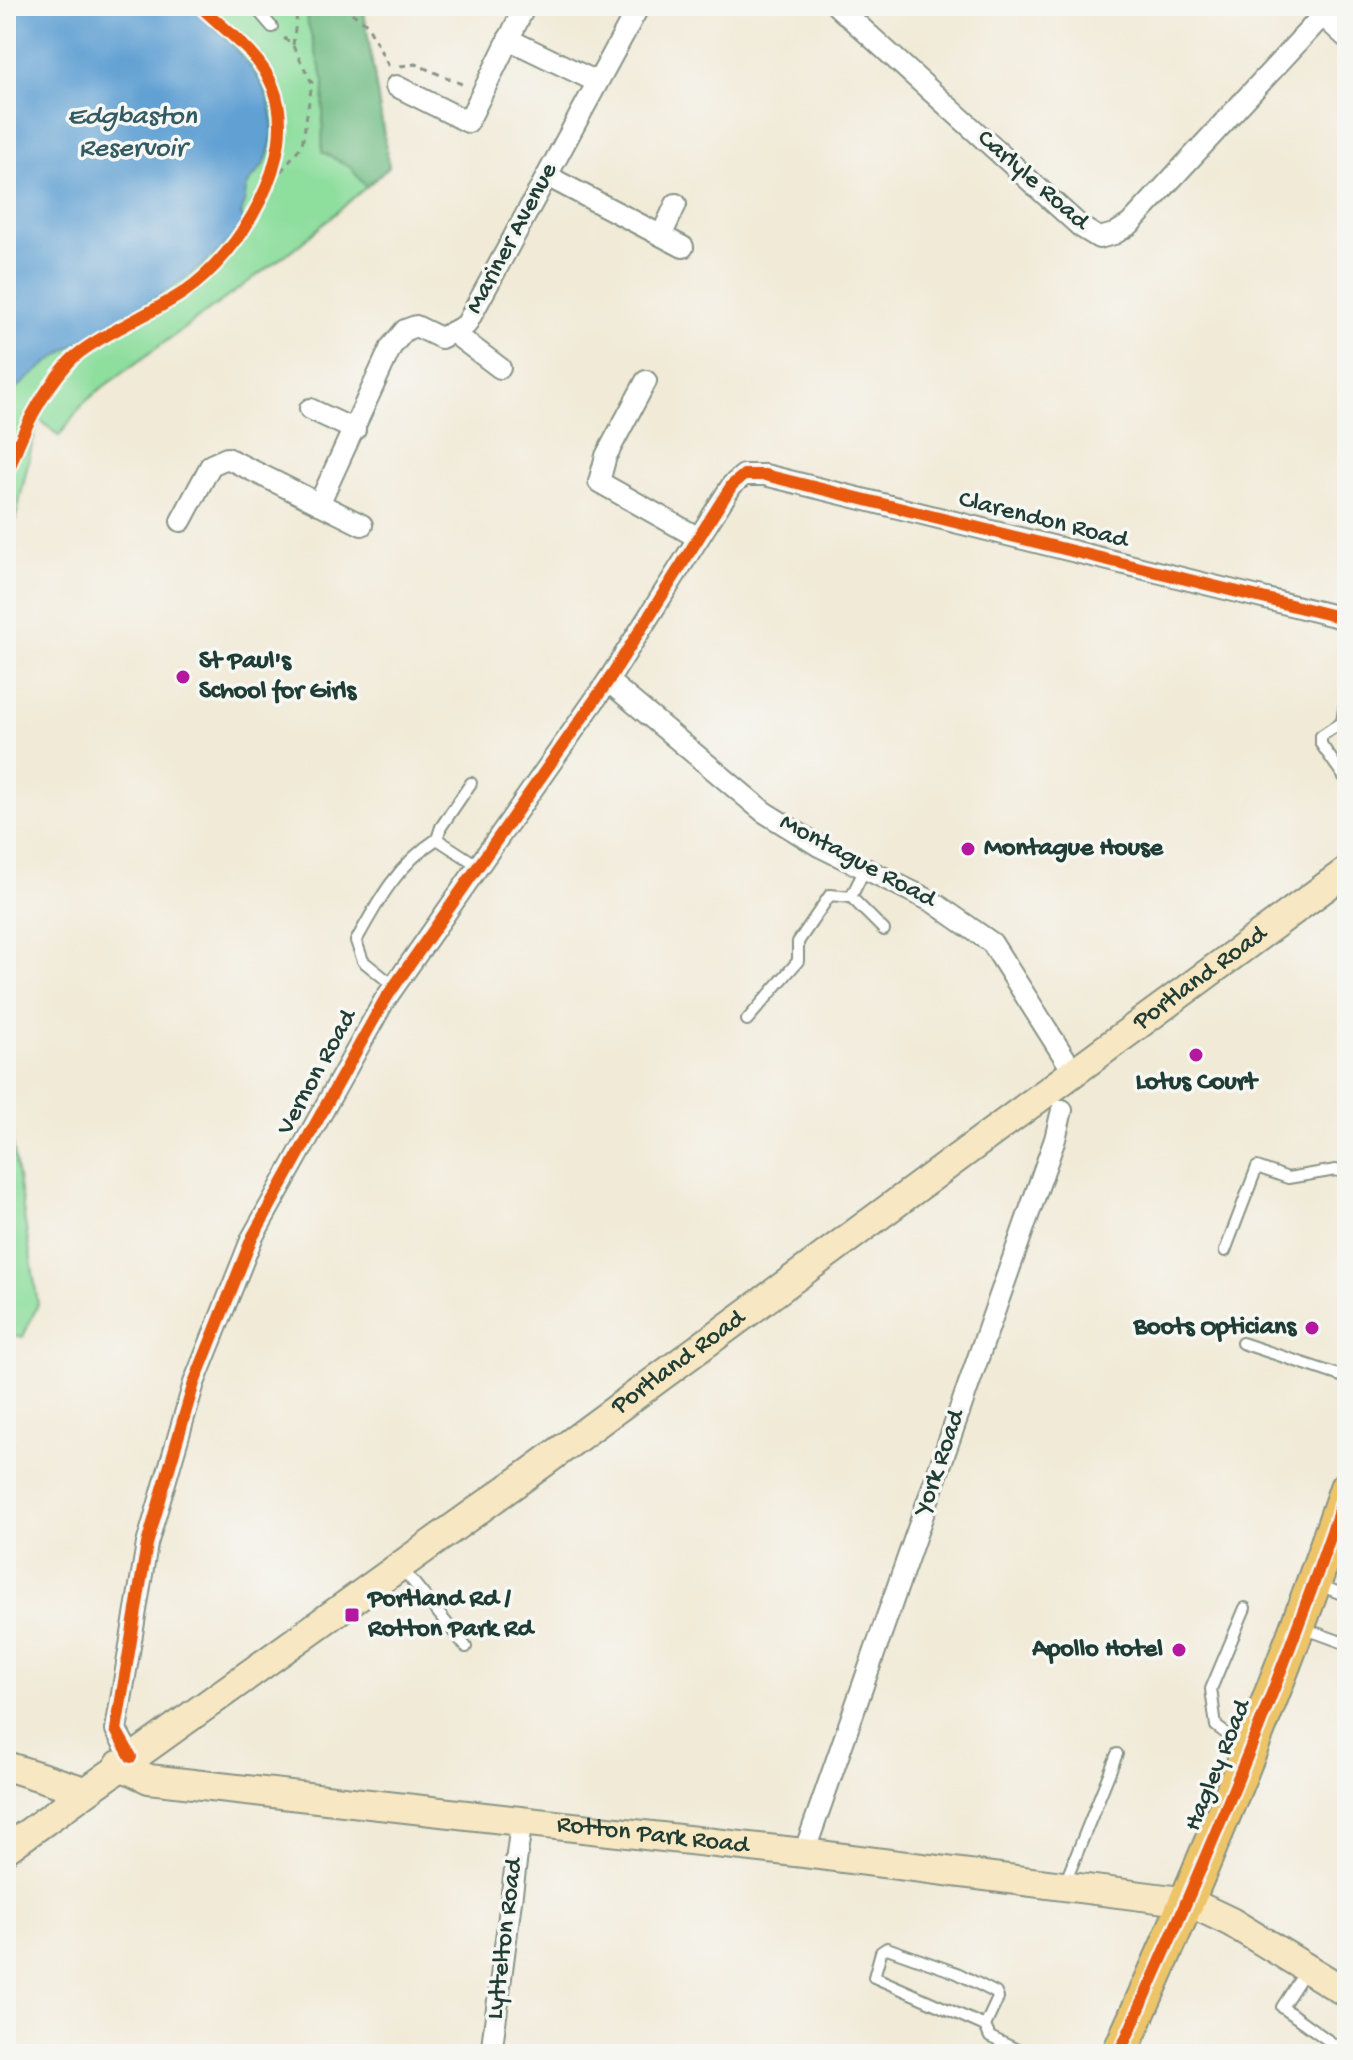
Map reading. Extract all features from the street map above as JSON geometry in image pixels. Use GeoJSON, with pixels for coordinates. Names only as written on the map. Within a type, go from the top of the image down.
{"type":"FeatureCollection","features":[{"type":"Feature","properties":{"kind":"highway","name":"Hagley Road"},"geometry":{"type":"LineString","coordinates":[[1119,2054],[1189,1902],[1298,1625],[1347,1488]]}},
{"type":"Feature","properties":{"kind":"main road","name":"Portland Road"},"geometry":{"type":"LineString","coordinates":[[6,1849],[400,1565],[1347,871]]}},
{"type":"Feature","properties":{"kind":"main road","name":"Rotton Park Road"},"geometry":{"type":"LineString","coordinates":[[125,1761],[149,1779],[521,1824],[804,1853],[1189,1902],[1231,1922],[1346,1990]]}},
{"type":"Feature","properties":{"kind":"main road"},"geometry":{"type":"LineString","coordinates":[[6,1766],[85,1791]]}},
{"type":"Feature","properties":{"kind":"street"},"geometry":{"type":"LineString","coordinates":[[396,86],[468,122],[525,6]]}},
{"type":"Feature","properties":{"kind":"street","name":"Mariner Avenue"},"geometry":{"type":"LineString","coordinates":[[319,504],[391,347],[405,330],[416,326],[441,338],[455,334],[466,325],[595,81],[639,6]]}},
{"type":"Feature","properties":{"kind":"street","name":"Carlyle Road"},"geometry":{"type":"LineString","coordinates":[[837,6],[1081,227],[1099,238],[1114,234],[1130,224],[1317,11]]}},
{"type":"Feature","properties":{"kind":"street"},"geometry":{"type":"LineString","coordinates":[[1317,11],[1347,38]]}},
{"type":"Feature","properties":{"kind":"street"},"geometry":{"type":"LineString","coordinates":[[508,39],[595,81]]}},
{"type":"Feature","properties":{"kind":"street"},"geometry":{"type":"LineString","coordinates":[[547,176],[683,247]]}},
{"type":"Feature","properties":{"kind":"street"},"geometry":{"type":"LineString","coordinates":[[662,234],[676,204]]}},
{"type":"Feature","properties":{"kind":"street"},"geometry":{"type":"LineString","coordinates":[[455,334],[500,368]]}},
{"type":"Feature","properties":{"kind":"street"},"geometry":{"type":"LineString","coordinates":[[646,381],[606,456],[599,482],[697,537]]}},
{"type":"Feature","properties":{"kind":"street"},"geometry":{"type":"LineString","coordinates":[[310,409],[355,430]]}},
{"type":"Feature","properties":{"kind":"street"},"geometry":{"type":"LineString","coordinates":[[181,521],[211,465],[227,458],[362,525]]}},
{"type":"Feature","properties":{"kind":"street","name":"Clarendon Road"},"geometry":{"type":"LineString","coordinates":[[732,485],[744,475],[765,475],[1347,619]]}},
{"type":"Feature","properties":{"kind":"street","name":"Vernon Road"},"geometry":{"type":"LineString","coordinates":[[125,1761],[116,1730],[147,1544],[194,1383],[252,1238],[394,986],[608,681],[732,485]]}},
{"type":"Feature","properties":{"kind":"street","name":"Montague Road"},"geometry":{"type":"LineString","coordinates":[[608,681],[764,812],[819,846],[933,902],[992,943],[1073,1071]]}},
{"type":"Feature","properties":{"kind":"street","name":"York Road"},"geometry":{"type":"LineString","coordinates":[[804,1853],[1055,1139],[1062,1110]]}},
{"type":"Feature","properties":{"kind":"street","name":"Lyttelton Road"},"geometry":{"type":"LineString","coordinates":[[491,2054],[521,1824]]}},
{"type":"Feature","properties":{"kind":"lane"},"geometry":{"type":"LineString","coordinates":[[254,6],[272,27]]}},
{"type":"Feature","properties":{"kind":"lane"},"geometry":{"type":"LineString","coordinates":[[1347,690],[1342,722],[1347,734]]}},
{"type":"Feature","properties":{"kind":"lane"},"geometry":{"type":"LineString","coordinates":[[1342,722],[1321,736],[1321,744],[1347,781]]}},
{"type":"Feature","properties":{"kind":"lane"},"geometry":{"type":"LineString","coordinates":[[394,986],[363,961],[356,941],[396,874],[414,853],[437,839],[441,827],[471,783]]}},
{"type":"Feature","properties":{"kind":"lane"},"geometry":{"type":"LineString","coordinates":[[437,839],[477,865]]}},
{"type":"Feature","properties":{"kind":"lane"},"geometry":{"type":"LineString","coordinates":[[851,897],[865,869]]}},
{"type":"Feature","properties":{"kind":"lane"},"geometry":{"type":"LineString","coordinates":[[747,1020],[798,961],[798,942],[830,895],[851,897],[884,930]]}},
{"type":"Feature","properties":{"kind":"lane"},"geometry":{"type":"LineString","coordinates":[[1225,1251],[1257,1167],[1288,1178],[1336,1170],[1347,1174]]}},
{"type":"Feature","properties":{"kind":"lane"},"geometry":{"type":"LineString","coordinates":[[1242,1343],[1347,1378]]}},
{"type":"Feature","properties":{"kind":"lane"},"geometry":{"type":"LineString","coordinates":[[400,1565],[466,1647]]}},
{"type":"Feature","properties":{"kind":"lane"},"geometry":{"type":"LineString","coordinates":[[1313,1583],[1347,1596]]}},
{"type":"Feature","properties":{"kind":"lane"},"geometry":{"type":"LineString","coordinates":[[1245,1608],[1211,1689],[1216,1726],[1249,1750]]}},
{"type":"Feature","properties":{"kind":"lane"},"geometry":{"type":"LineString","coordinates":[[1298,1625],[1347,1644]]}},
{"type":"Feature","properties":{"kind":"lane"},"geometry":{"type":"LineString","coordinates":[[1064,1885],[1117,1754]]}},
{"type":"Feature","properties":{"kind":"lane"},"geometry":{"type":"LineString","coordinates":[[985,2026],[998,1998],[996,1993],[957,1973],[887,1948],[881,1952],[874,1977],[985,2026],[990,2037],[1026,2054]]}},
{"type":"Feature","properties":{"kind":"lane"},"geometry":{"type":"LineString","coordinates":[[1307,1968],[1282,2007],[1347,2054]]}},
{"type":"Feature","properties":{"kind":"path"},"geometry":{"type":"LineString","coordinates":[[293,46],[298,6]]}},
{"type":"Feature","properties":{"kind":"path"},"geometry":{"type":"LineString","coordinates":[[342,6],[367,24],[388,67],[415,64],[482,93]]}},
{"type":"Feature","properties":{"kind":"path"},"geometry":{"type":"LineString","coordinates":[[258,204],[302,145],[312,83],[293,46],[272,27]]}},
{"type":"Feature","properties":{"kind":"path"},"geometry":{"type":"LineString","coordinates":[[266,190],[276,160]]}},
{"type":"Feature","properties":{"kind":"green space","name":"Edgbaston Reservoir"},"geometry":{"type":"Polygon","coordinates":[[[6,6],[363,6],[389,167],[299,245],[103,387],[84,403],[59,436],[38,418],[6,562],[6,6]]]}},
{"type":"Feature","properties":{"kind":"green space"},"geometry":{"type":"Polygon","coordinates":[[[303,6],[363,6],[389,167],[366,187],[350,167],[322,152],[324,82],[303,6]]]}},
{"type":"Feature","properties":{"kind":"green space"},"geometry":{"type":"Polygon","coordinates":[[[6,1102],[38,1304],[23,1337],[6,1334],[6,1102]]]}},
{"type":"Feature","properties":{"kind":"water","name":"Edgbaston Reservoir"},"geometry":{"type":"Polygon","coordinates":[[[6,6],[192,6],[226,39],[255,74],[266,93],[272,113],[272,136],[266,160],[247,187],[241,214],[245,221],[226,244],[181,281],[55,358],[6,397],[6,6]]]}},
{"type":"Feature","properties":{"kind":"cycle path"},"geometry":{"type":"LineString","coordinates":[[6,479],[32,417],[69,362],[92,344],[172,300],[205,275],[244,229],[272,172],[279,143],[280,114],[273,87],[251,53],[200,6]]}},
{"type":"Feature","properties":{"kind":"cycle path"},"geometry":{"type":"LineString","coordinates":[[131,1757],[116,1730],[147,1544],[194,1383],[252,1238],[384,1001],[608,681],[732,485],[744,475],[765,475],[1347,619]]}},
{"type":"Feature","properties":{"kind":"cycle path"},"geometry":{"type":"LineString","coordinates":[[1119,2054],[1240,1774],[1296,1632],[1347,1488]]}},
{"type":"Feature","properties":{"kind":"place","name":"St Paul's School for Girls"},"geometry":{"type":"Point","coordinates":[183,677]}},
{"type":"Feature","properties":{"kind":"place","name":"Montague House"},"geometry":{"type":"Point","coordinates":[968,849]}},
{"type":"Feature","properties":{"kind":"place","name":"Lotus Court"},"geometry":{"type":"Point","coordinates":[1196,1055]}},
{"type":"Feature","properties":{"kind":"place","name":"Boots Opticians"},"geometry":{"type":"Point","coordinates":[1312,1328]}},
{"type":"Feature","properties":{"kind":"place","name":"Portland Rd / Rotton Park Rd"},"geometry":{"type":"Point","coordinates":[352,1615]}},
{"type":"Feature","properties":{"kind":"place","name":"Apollo Hotel"},"geometry":{"type":"Point","coordinates":[1179,1650]}}]}
